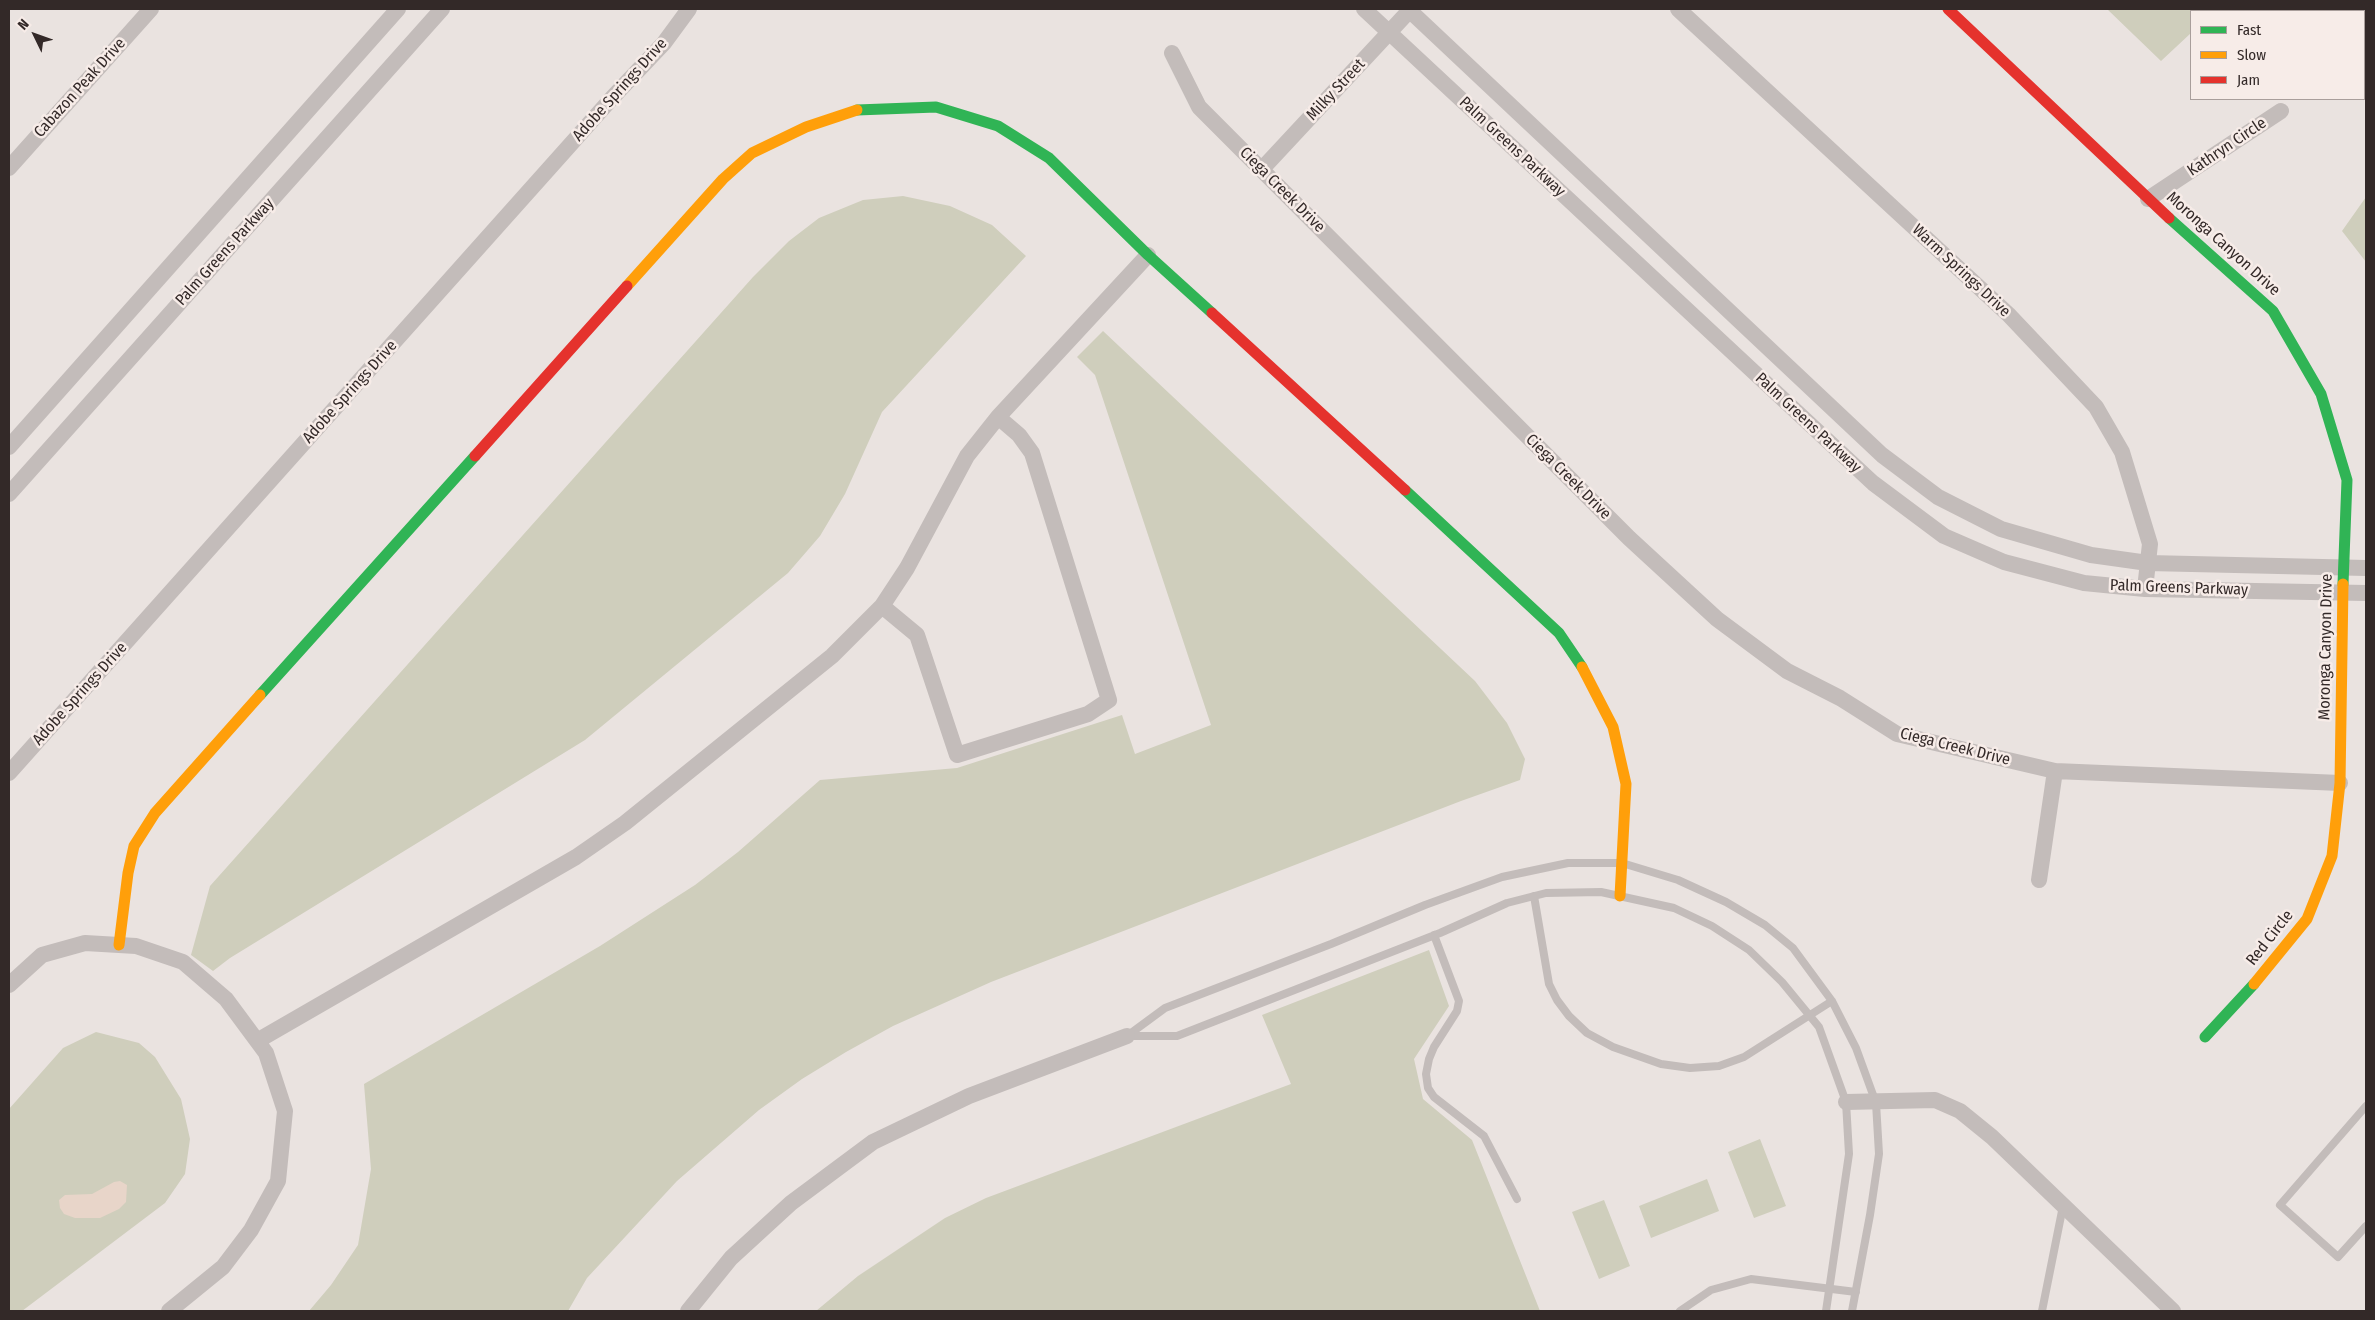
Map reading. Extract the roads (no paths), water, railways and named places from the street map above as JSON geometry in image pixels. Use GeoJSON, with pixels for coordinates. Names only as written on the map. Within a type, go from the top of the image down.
{"type":"FeatureCollection","features":[{"type":"Feature","properties":{"kind":"street","name":"Cabazon Peak Drive"},"geometry":{"type":"LineString","coordinates":[[9,168],[150,9]]}},
{"type":"Feature","properties":{"kind":"street","name":"Palm Greens Parkway"},"geometry":{"type":"LineString","coordinates":[[9,447],[398,9]]}},
{"type":"Feature","properties":{"kind":"street","name":"Palm Greens Parkway"},"geometry":{"type":"LineString","coordinates":[[9,494],[442,9]]}},
{"type":"Feature","properties":{"kind":"street","name":"Adobe Springs Drive"},"geometry":{"type":"LineString","coordinates":[[9,773],[612,98],[664,43],[689,9]]}},
{"type":"Feature","properties":{"kind":"street","name":"Palm Greens Parkway"},"geometry":{"type":"LineString","coordinates":[[1364,9],[1852,464],[1873,483],[1944,536],[2004,562],[2084,583],[2145,589],[2366,593]]}},
{"type":"Feature","properties":{"kind":"street","name":"Warm Springs Drive"},"geometry":{"type":"LineString","coordinates":[[1678,9],[2008,314],[2096,407],[2122,452],[2150,544],[2145,589]]}},
{"type":"Feature","properties":{"kind":"street","name":"Moronga Canyon Drive"},"geometry":{"type":"LineString","coordinates":[[1948,9],[2148,200],[2273,311],[2321,394],[2347,480],[2343,567],[2340,783]]}},
{"type":"Feature","properties":{"kind":"street","name":"Palm Greens Parkway"},"geometry":{"type":"LineString","coordinates":[[1409,10],[1882,455],[1938,497],[2001,529],[2091,555],[2148,563],[2366,568]]}},
{"type":"Feature","properties":{"kind":"street","name":"Milky Street"},"geometry":{"type":"LineString","coordinates":[[1262,169],[1409,10]]}},
{"type":"Feature","properties":{"kind":"street","name":"Ciega Creek Drive"},"geometry":{"type":"LineString","coordinates":[[1172,53],[1199,107],[1629,538],[1717,619],[1787,671],[1840,698],[1897,734],[2055,771],[2340,783]]}},
{"type":"Feature","properties":{"kind":"street"},"geometry":{"type":"LineString","coordinates":[[119,946],[128,873],[134,846],[155,813],[723,179],[752,154],[806,127],[859,109],[936,107],[998,126],[1049,158],[1148,254],[1501,577],[1559,634],[1586,674],[1613,727],[1626,784],[1620,896]]}},
{"type":"Feature","properties":{"kind":"street","name":"Kathryn Circle"},"geometry":{"type":"LineString","coordinates":[[2148,200],[2281,111]]}},
{"type":"Feature","properties":{"kind":"street"},"geometry":{"type":"LineString","coordinates":[[257,1041],[576,857],[618,828],[832,656],[882,606],[907,568],[967,456],[998,418],[1148,254]]}},
{"type":"Feature","properties":{"kind":"street"},"geometry":{"type":"LineString","coordinates":[[882,606],[917,635],[957,755],[1088,714],[1109,700],[1032,454],[1019,434],[998,418]]}},
{"type":"Feature","properties":{"kind":"street"},"geometry":{"type":"LineString","coordinates":[[2039,880],[2055,771]]}},
{"type":"Feature","properties":{"kind":"street","name":"Red Circle"},"geometry":{"type":"LineString","coordinates":[[2205,1037],[2268,969],[2307,919],[2332,856],[2340,783]]}},
{"type":"Feature","properties":{"kind":"street"},"geometry":{"type":"LineString","coordinates":[[9,985],[42,955],[85,943],[136,946],[183,962],[226,999],[266,1053],[285,1111],[278,1182],[251,1230],[223,1267],[170,1311]]}},
{"type":"Feature","properties":{"kind":"street"},"geometry":{"type":"LineString","coordinates":[[688,1311],[731,1258],[791,1203],[873,1142],[969,1096],[1127,1036]]}},
{"type":"Feature","properties":{"kind":"street"},"geometry":{"type":"LineString","coordinates":[[1846,1102],[1876,1103],[1935,1100],[1960,1111],[1992,1137],[2173,1311]]}},
{"type":"Feature","properties":{"kind":"lane"},"geometry":{"type":"LineString","coordinates":[[1127,1036],[1165,1008],[1331,944],[1425,905],[1502,877],[1568,864],[1622,863],[1678,880],[1726,902],[1765,925],[1793,948],[1832,1001],[1856,1048],[1876,1103],[1879,1154],[1852,1311]]}},
{"type":"Feature","properties":{"kind":"lane"},"geometry":{"type":"LineString","coordinates":[[1127,1036],[1177,1036],[1434,935],[1507,903],[1546,893],[1601,892],[1674,908],[1712,926],[1749,950],[1782,982],[1819,1027],[1846,1102],[1849,1154],[1826,1311]]}},
{"type":"Feature","properties":{"kind":"lane"},"geometry":{"type":"LineString","coordinates":[[1534,896],[1549,984],[1569,1016],[1587,1033],[1613,1047],[1661,1064],[1690,1068],[1719,1066],[1744,1057],[1832,1001]]}},
{"type":"Feature","properties":{"kind":"lane"},"geometry":{"type":"LineString","coordinates":[[1434,935],[1459,1001],[1457,1011],[1429,1059],[1426,1074],[1428,1088],[1434,1097],[1484,1136],[1517,1199]]}},
{"type":"Feature","properties":{"kind":"lane"},"geometry":{"type":"LineString","coordinates":[[2366,1106],[2280,1205],[2338,1257],[2366,1226]]}},
{"type":"Feature","properties":{"kind":"lane"},"geometry":{"type":"LineString","coordinates":[[2042,1311],[2064,1206]]}},
{"type":"Feature","properties":{"kind":"lane"},"geometry":{"type":"LineString","coordinates":[[1680,1311],[1710,1290],[1751,1279],[1856,1292]]}}]}
